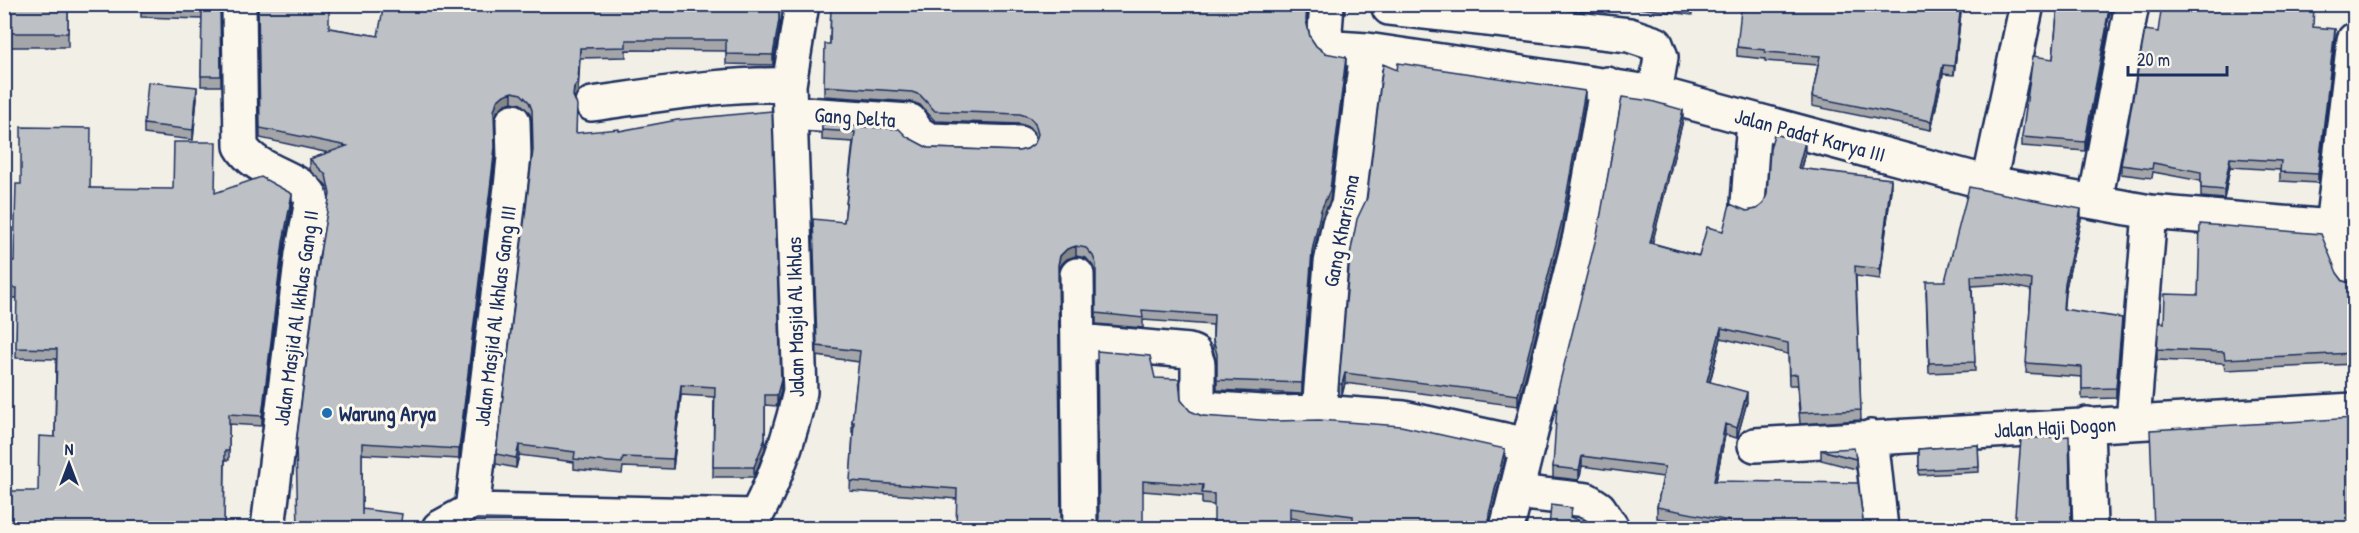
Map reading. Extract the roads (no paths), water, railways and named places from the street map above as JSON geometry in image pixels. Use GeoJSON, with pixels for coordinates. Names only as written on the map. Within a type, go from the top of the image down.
{"type":"FeatureCollection","features":[{"type":"Feature","properties":{"kind":"street","name":"Jalan Masjid Al Ikhlas Gang II"},"geometry":{"type":"LineString","coordinates":[[239,4],[240,141],[245,154],[269,171],[304,187],[312,201],[302,254],[268,528]]}},
{"type":"Feature","properties":{"kind":"street","name":"Jalan Masjid Al Ikhlas"},"geometry":{"type":"LineString","coordinates":[[439,528],[472,510],[603,520],[756,522],[792,428],[800,392],[790,99],[802,4]]}},
{"type":"Feature","properties":{"kind":"street","name":"Jalan Padat Karya III"},"geometry":{"type":"LineString","coordinates":[[1327,4],[1325,31],[1328,42],[1336,48],[1368,50],[1655,93],[1989,183],[2150,212],[2332,227]]}},
{"type":"Feature","properties":{"kind":"street"},"geometry":{"type":"LineString","coordinates":[[1989,183],[2027,4]]}},
{"type":"Feature","properties":{"kind":"street"},"geometry":{"type":"LineString","coordinates":[[2095,202],[2132,4]]}},
{"type":"Feature","properties":{"kind":"street"},"geometry":{"type":"LineString","coordinates":[[1389,8],[1629,35],[1656,44],[1661,57],[1655,93]]}},
{"type":"Feature","properties":{"kind":"street"},"geometry":{"type":"LineString","coordinates":[[2355,40],[2351,94],[2332,227],[2340,240],[2355,277]]}},
{"type":"Feature","properties":{"kind":"street","name":"Gang Kharisma"},"geometry":{"type":"LineString","coordinates":[[1319,412],[1331,262],[1339,224],[1348,206],[1368,50]]}},
{"type":"Feature","properties":{"kind":"street","name":"Gang Delta"},"geometry":{"type":"LineString","coordinates":[[592,104],[755,84],[790,99],[910,122],[917,132],[929,140],[1019,143]]}},
{"type":"Feature","properties":{"kind":"street"},"geometry":{"type":"LineString","coordinates":[[1507,528],[1580,236],[1606,84]]}},
{"type":"Feature","properties":{"kind":"street"},"geometry":{"type":"LineString","coordinates":[[1748,204],[1754,120]]}},
{"type":"Feature","properties":{"kind":"street","name":"Jalan Masjid Al Ikhlas Gang III"},"geometry":{"type":"LineString","coordinates":[[472,510],[512,187],[513,122]]}},
{"type":"Feature","properties":{"kind":"street"},"geometry":{"type":"LineString","coordinates":[[2133,422],[2150,212]]}},
{"type":"Feature","properties":{"kind":"street"},"geometry":{"type":"LineString","coordinates":[[1077,274],[1080,528]]}},
{"type":"Feature","properties":{"kind":"street"},"geometry":{"type":"LineString","coordinates":[[1078,341],[1194,353],[1198,364],[1198,403],[1203,408],[1404,418],[1528,445]]}},
{"type":"Feature","properties":{"kind":"street","name":"Jalan Haji Dogon"},"geometry":{"type":"LineString","coordinates":[[1755,445],[2355,410]]}},
{"type":"Feature","properties":{"kind":"street"},"geometry":{"type":"LineString","coordinates":[[2087,424],[2090,528]]}},
{"type":"Feature","properties":{"kind":"street"},"geometry":{"type":"LineString","coordinates":[[1871,437],[1881,528]]}},
{"type":"Feature","properties":{"kind":"street"},"geometry":{"type":"LineString","coordinates":[[1516,492],[1587,500],[1599,508],[1612,528]]}},
{"type":"Feature","properties":{"kind":"place","name":"Warung Arya"},"geometry":{"type":"Point","coordinates":[327,413]}}]}
